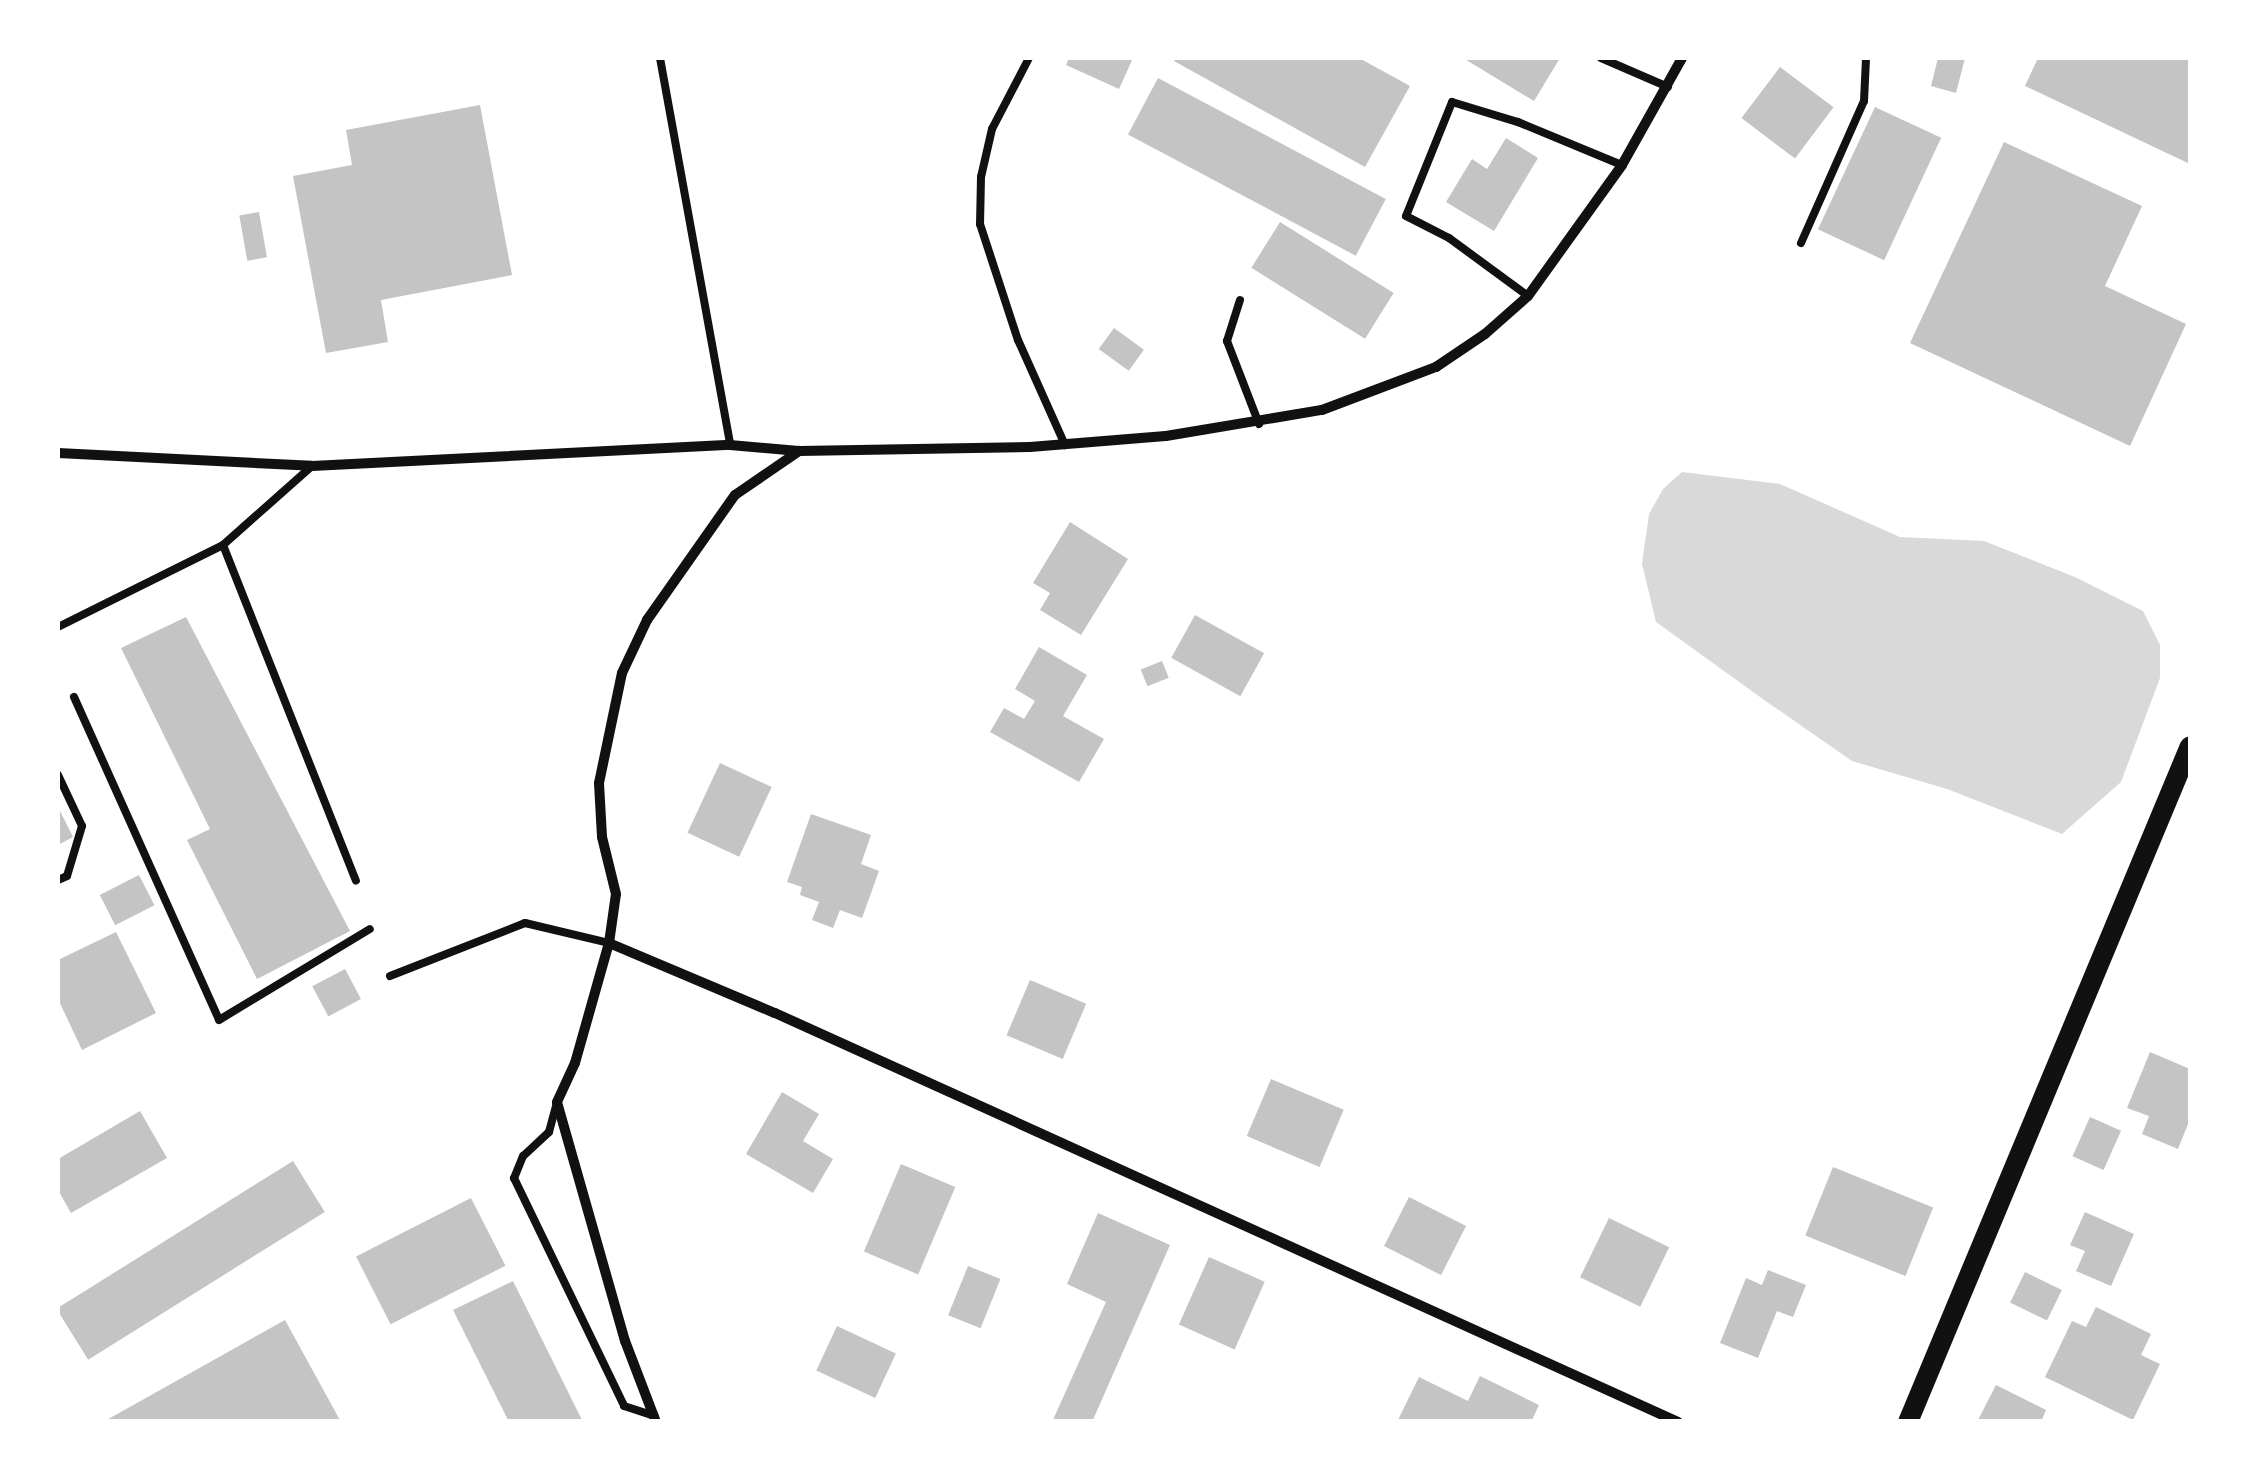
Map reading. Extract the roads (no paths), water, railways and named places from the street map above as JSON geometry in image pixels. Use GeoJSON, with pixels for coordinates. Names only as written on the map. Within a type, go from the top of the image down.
{"type":"FeatureCollection","features":[{"type":"Feature","properties":{"kind":"main road"},"geometry":{"type":"LineString","coordinates":[[1908,1422],[2190,746]]}},
{"type":"Feature","properties":{"kind":"street"},"geometry":{"type":"LineString","coordinates":[[58,453],[312,466],[730,445],[799,451],[1065,445],[1258,424],[1373,394],[1436,367],[1485,334],[1528,296],[1622,165],[1682,58]]}},
{"type":"Feature","properties":{"kind":"street"},"geometry":{"type":"LineString","coordinates":[[655,1419],[624,1340],[558,1102],[575,1062],[609,943],[616,894],[602,837],[599,784],[622,673],[647,620],[735,495],[799,451]]}},
{"type":"Feature","properties":{"kind":"street"},"geometry":{"type":"LineString","coordinates":[[609,943],[793,1022],[1678,1422]]}},
{"type":"Feature","properties":{"kind":"lane"},"geometry":{"type":"LineString","coordinates":[[660,58],[730,445]]}},
{"type":"Feature","properties":{"kind":"lane"},"geometry":{"type":"LineString","coordinates":[[1029,58],[992,129],[981,176],[980,224],[1018,340],[1065,445]]}},
{"type":"Feature","properties":{"kind":"lane"},"geometry":{"type":"LineString","coordinates":[[1601,58],[1668,88]]}},
{"type":"Feature","properties":{"kind":"lane"},"geometry":{"type":"LineString","coordinates":[[1801,243],[1864,101],[1866,58]]}},
{"type":"Feature","properties":{"kind":"lane"},"geometry":{"type":"LineString","coordinates":[[1528,296],[1449,238],[1406,216],[1452,102],[1518,122],[1622,165]]}},
{"type":"Feature","properties":{"kind":"lane"},"geometry":{"type":"LineString","coordinates":[[1240,300],[1226,342],[1258,424]]}},
{"type":"Feature","properties":{"kind":"lane"},"geometry":{"type":"LineString","coordinates":[[58,627],[224,546],[312,466]]}},
{"type":"Feature","properties":{"kind":"lane"},"geometry":{"type":"LineString","coordinates":[[224,546],[356,881]]}},
{"type":"Feature","properties":{"kind":"lane"},"geometry":{"type":"LineString","coordinates":[[74,698],[218,1020],[370,930]]}},
{"type":"Feature","properties":{"kind":"lane"},"geometry":{"type":"LineString","coordinates":[[58,775],[82,826],[67,876],[58,880]]}},
{"type":"Feature","properties":{"kind":"lane"},"geometry":{"type":"LineString","coordinates":[[390,976],[525,923],[609,943]]}},
{"type":"Feature","properties":{"kind":"lane"},"geometry":{"type":"LineString","coordinates":[[558,1102],[549,1132],[524,1156],[514,1178],[624,1406],[655,1419]]}}]}
